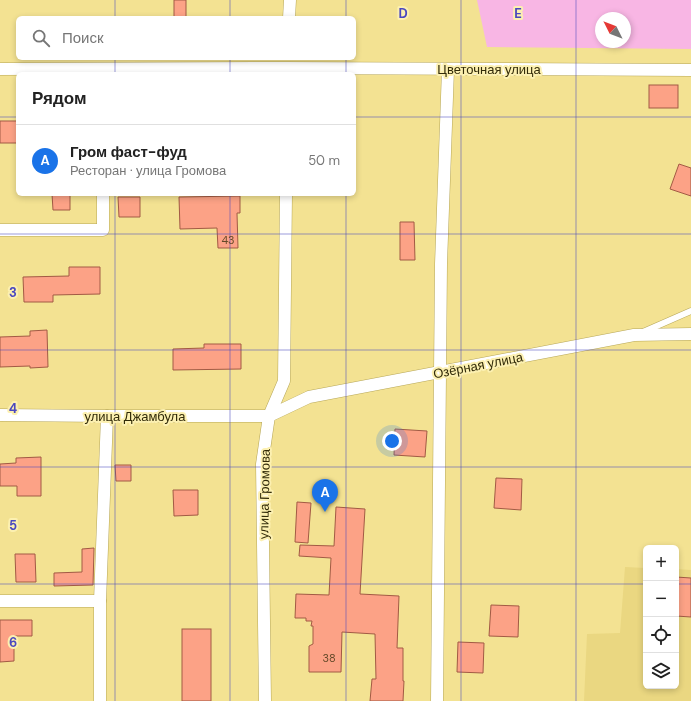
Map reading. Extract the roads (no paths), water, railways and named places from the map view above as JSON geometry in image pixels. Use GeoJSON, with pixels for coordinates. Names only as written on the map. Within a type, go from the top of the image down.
{"type":"FeatureCollection","features":[{"type":"Feature","properties":{"kind":"street"},"geometry":{"type":"LineString","coordinates":[[290,0],[290,16]]}},
{"type":"Feature","properties":{"kind":"street","name":"Цветочная улица"},"geometry":{"type":"LineString","coordinates":[[0,70],[103,72],[288,67],[691,70]]}},
{"type":"Feature","properties":{"kind":"street"},"geometry":{"type":"LineString","coordinates":[[437,701],[441,264],[448,69]]}},
{"type":"Feature","properties":{"kind":"street"},"geometry":{"type":"LineString","coordinates":[[0,230],[102,230],[103,196]]}},
{"type":"Feature","properties":{"kind":"street","name":"улица Громова"},"geometry":{"type":"LineString","coordinates":[[265,701],[262,464],[269,416],[284,381],[286,196]]}},
{"type":"Feature","properties":{"kind":"street","name":"Озёрная улица"},"geometry":{"type":"LineString","coordinates":[[269,416],[309,397],[634,335],[691,334]]}},
{"type":"Feature","properties":{"kind":"street","name":"улица Джамбула"},"geometry":{"type":"LineString","coordinates":[[0,415],[269,416]]}},
{"type":"Feature","properties":{"kind":"street"},"geometry":{"type":"LineString","coordinates":[[100,701],[100,601],[107,416]]}},
{"type":"Feature","properties":{"kind":"street"},"geometry":{"type":"LineString","coordinates":[[0,601],[100,601]]}},
{"type":"Feature","properties":{"kind":"lane"},"geometry":{"type":"LineString","coordinates":[[634,335],[691,311]]}},
{"type":"Feature","properties":{"kind":"place","name":"Гром фаст-фуд"},"geometry":{"type":"Point","coordinates":[325,512]}}]}
